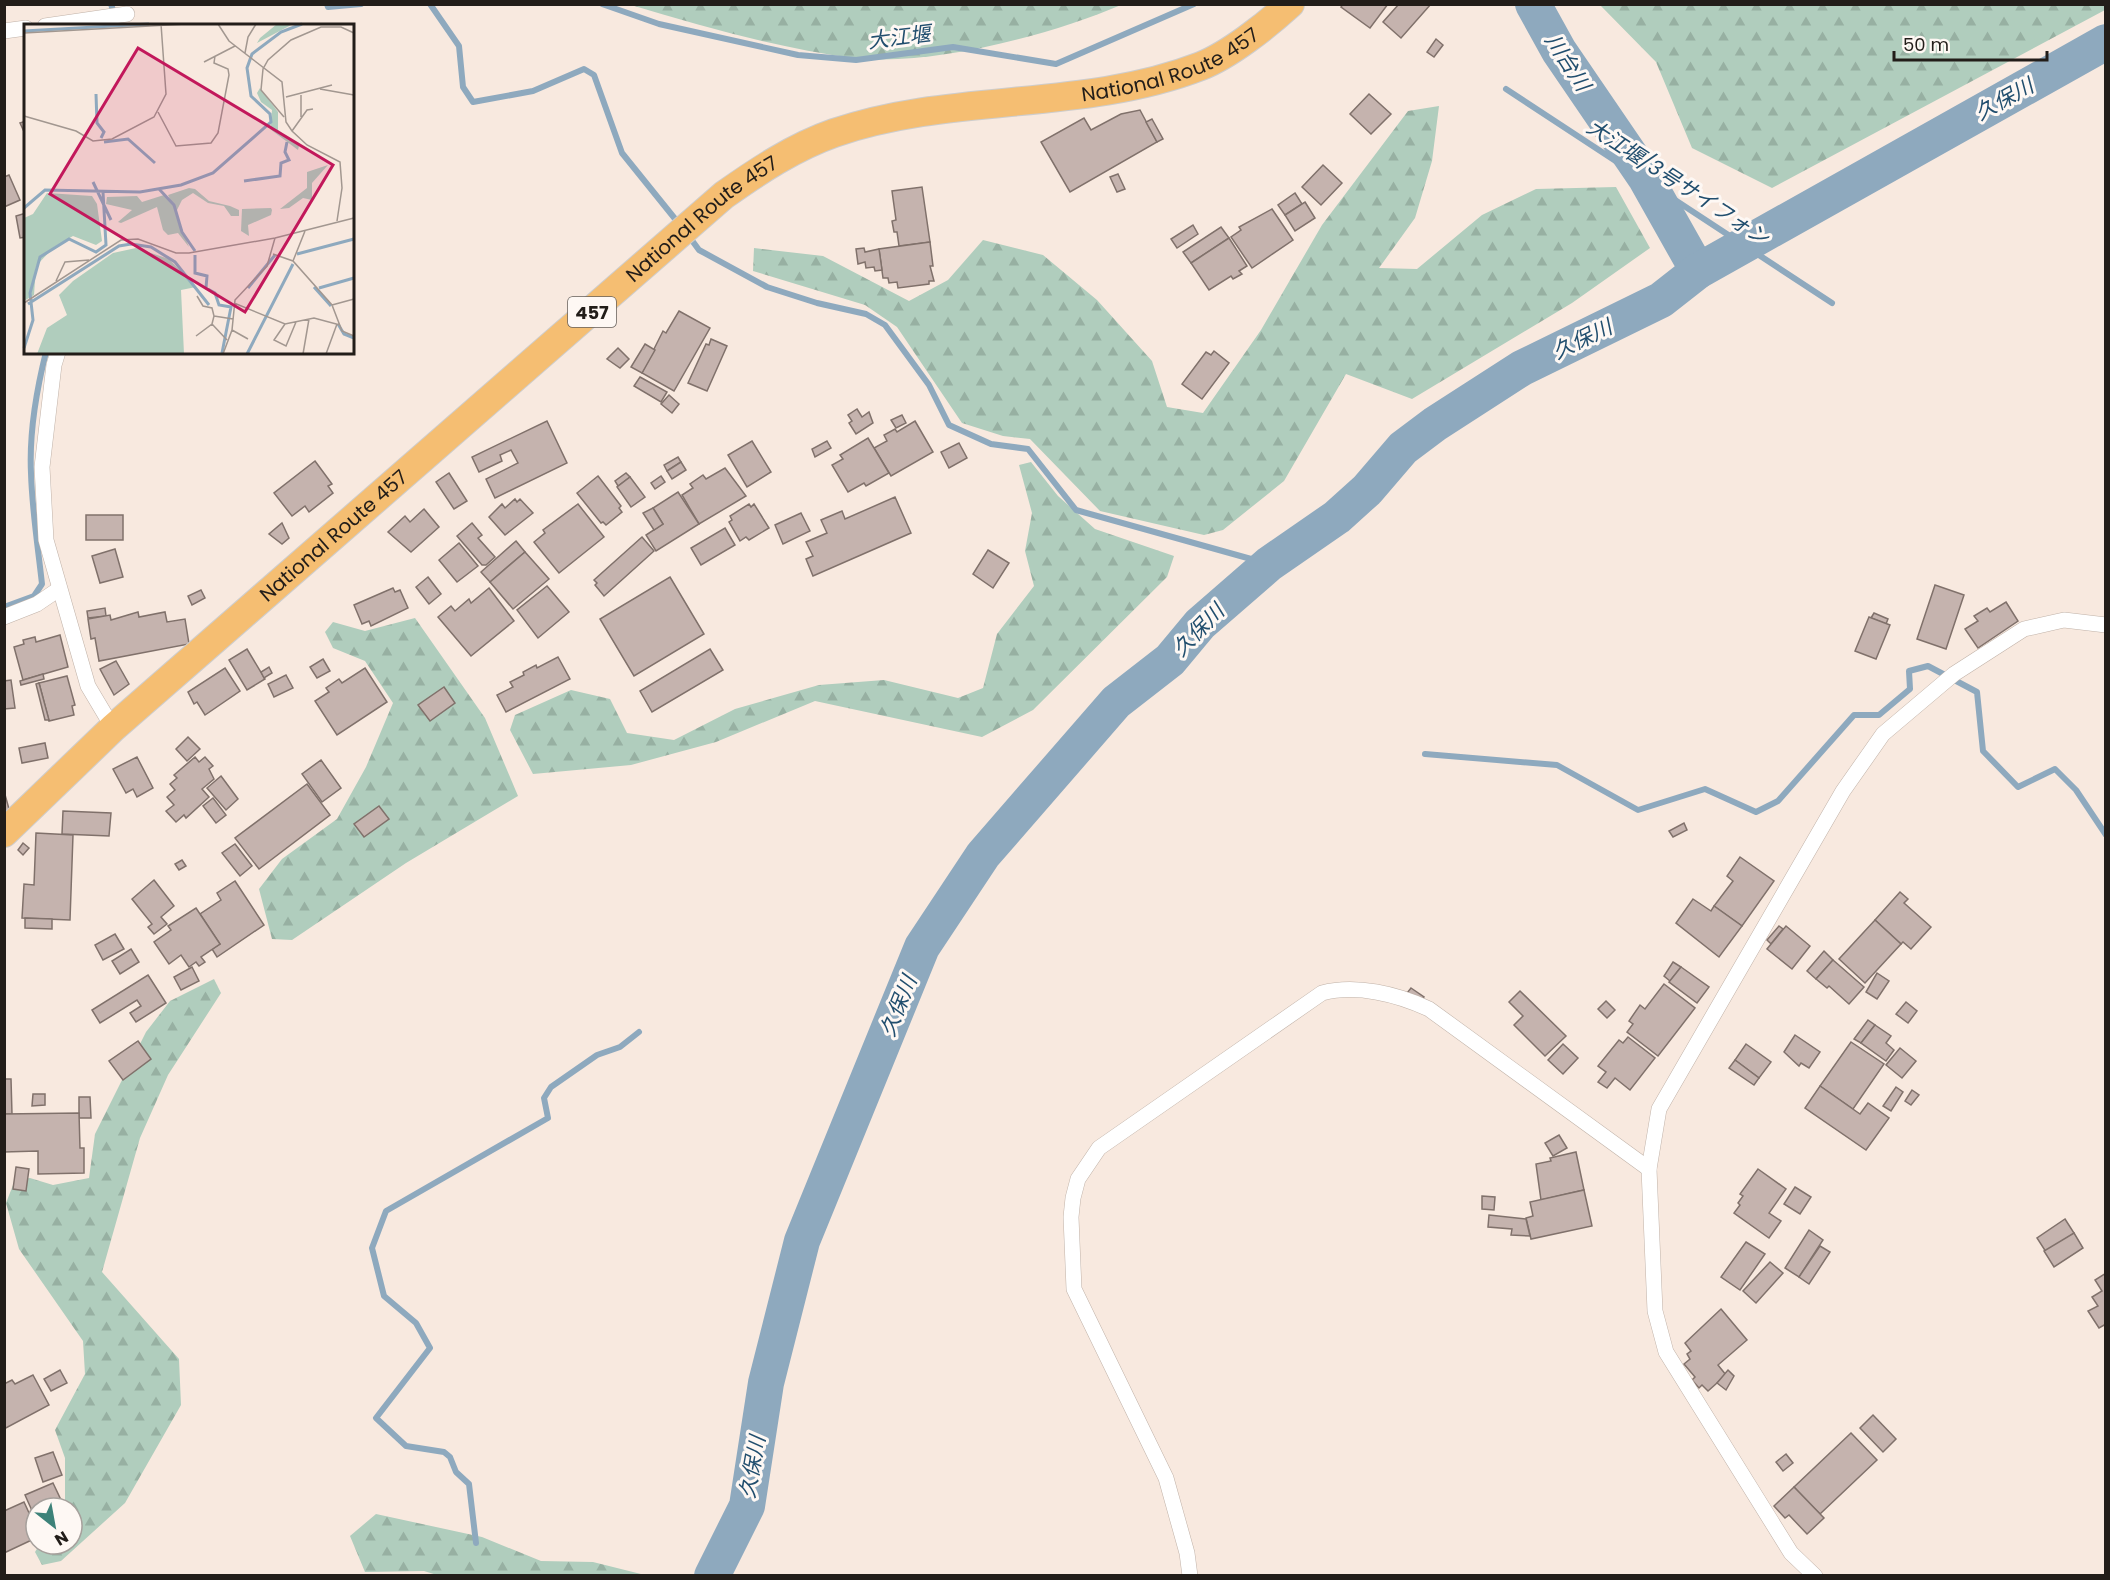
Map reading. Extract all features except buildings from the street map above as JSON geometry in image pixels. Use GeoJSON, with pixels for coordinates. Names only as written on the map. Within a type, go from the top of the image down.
{"type":"FeatureCollection","features":[{"type":"Feature","properties":{"kind":"highway","name":"National Route 457"},"geometry":{"type":"LineString","coordinates":[[4,833],[113,728],[724,195],[769,163],[834,133],[918,113],[997,102],[1069,97],[1142,86],[1203,66],[1266,26],[1290,4]]}},
{"type":"Feature","properties":{"kind":"street"},"geometry":{"type":"LineString","coordinates":[[60,24],[126,15]]}},
{"type":"Feature","properties":{"kind":"street"},"geometry":{"type":"LineString","coordinates":[[4,32],[24,28]]}},
{"type":"Feature","properties":{"kind":"street"},"geometry":{"type":"LineString","coordinates":[[57,354],[54,365],[42,467],[46,540],[88,686],[113,728]]}},
{"type":"Feature","properties":{"kind":"street"},"geometry":{"type":"LineString","coordinates":[[4,617],[37,604],[59,589]]}},
{"type":"Feature","properties":{"kind":"street"},"geometry":{"type":"LineString","coordinates":[[1815,1575],[1791,1553],[1666,1352],[1655,1311],[1649,1169],[1659,1109],[1843,791],[1883,734],[1954,674],[2024,629],[2064,620],[2106,625]]}},
{"type":"Feature","properties":{"kind":"street"},"geometry":{"type":"LineString","coordinates":[[1190,1575],[1187,1553],[1166,1478],[1074,1289],[1071,1217],[1073,1198],[1078,1179],[1099,1148],[1322,993],[1341,988],[1406,998],[1429,1009],[1649,1169]]}},
{"type":"Feature","properties":{"kind":"green space"},"geometry":{"type":"Polygon","coordinates":[[[1121,4],[1060,27],[989,46],[918,58],[884,60],[826,54],[769,43],[631,5],[1121,4]]]}},
{"type":"Feature","properties":{"kind":"green space"},"geometry":{"type":"Polygon","coordinates":[[[2105,4],[2105,10],[1772,188],[1692,148],[1656,62],[1600,5],[2105,4]]]}},
{"type":"Feature","properties":{"kind":"green space"},"geometry":{"type":"Polygon","coordinates":[[[1439,106],[1432,161],[1415,218],[1379,268],[1417,269],[1482,215],[1536,189],[1616,187],[1650,248],[1572,303],[1412,399],[1346,374],[1284,481],[1223,530],[1204,535],[1100,511],[1030,439],[1003,436],[962,423],[897,327],[865,305],[753,271],[754,248],[823,256],[909,301],[948,280],[983,240],[1043,255],[1097,300],[1152,361],[1167,407],[1203,413],[1261,330],[1322,225],[1408,111],[1439,106]]]}},
{"type":"Feature","properties":{"kind":"green space"},"geometry":{"type":"Polygon","coordinates":[[[1031,462],[1058,496],[1095,529],[1174,556],[1167,577],[1033,710],[982,737],[815,701],[716,742],[631,765],[533,774],[510,730],[515,715],[571,690],[610,699],[627,733],[674,740],[735,709],[819,685],[884,680],[958,698],[983,688],[997,634],[1034,586],[1025,551],[1032,513],[1019,465],[1031,462]]]}},
{"type":"Feature","properties":{"kind":"green space"},"geometry":{"type":"Polygon","coordinates":[[[415,618],[485,718],[518,796],[406,863],[292,940],[272,939],[259,889],[282,859],[337,819],[366,767],[393,703],[365,661],[333,648],[325,632],[333,622],[365,631],[415,618]]]}},
{"type":"Feature","properties":{"kind":"green space"},"geometry":{"type":"Polygon","coordinates":[[[214,979],[221,993],[168,1075],[140,1138],[102,1272],[179,1359],[181,1405],[125,1503],[84,1540],[84,1496],[65,1496],[65,1458],[55,1430],[85,1374],[83,1341],[19,1249],[6,1203],[15,1180],[30,1178],[53,1185],[89,1178],[95,1134],[146,1032],[170,1001],[214,979]]]}},
{"type":"Feature","properties":{"kind":"green space"},"geometry":{"type":"Polygon","coordinates":[[[376,1514],[482,1537],[541,1561],[593,1562],[645,1575],[440,1576],[424,1571],[365,1572],[350,1536],[376,1514]]]}},
{"type":"Feature","properties":{"kind":"green space"},"geometry":{"type":"Polygon","coordinates":[[[37,1556],[67,1556],[61,1561],[42,1565],[37,1556]]]}},
{"type":"Feature","properties":{"kind":"waterway","name":"大江堰"},"geometry":{"type":"LineString","coordinates":[[111,4],[117,24]]}},
{"type":"Feature","properties":{"kind":"waterway"},"geometry":{"type":"LineString","coordinates":[[327,4],[328,7],[361,4]]}},
{"type":"Feature","properties":{"kind":"waterway"},"geometry":{"type":"LineString","coordinates":[[430,4],[459,46],[463,87],[473,102],[533,91],[584,69],[594,75],[622,153],[680,225]]}},
{"type":"Feature","properties":{"kind":"waterway","name":"大江堰"},"geometry":{"type":"LineString","coordinates":[[602,4],[659,24],[798,55],[856,60],[953,47],[1056,64],[1194,4]]}},
{"type":"Feature","properties":{"kind":"waterway","name":"川台川"},"geometry":{"type":"LineString","coordinates":[[1533,4],[1559,51],[1645,177],[1698,271]]}},
{"type":"Feature","properties":{"kind":"waterway","name":"久保川"},"geometry":{"type":"LineString","coordinates":[[712,1576],[747,1506],[766,1383],[802,1241],[922,947],[983,855],[1116,702],[1170,660],[1200,624],[1269,564],[1337,517],[1367,490],[1403,448],[1435,424],[1522,368],[1661,300],[1698,271],[2106,42]]}},
{"type":"Feature","properties":{"kind":"waterway","name":"大江堰/3号サイフォン"},"geometry":{"type":"LineString","coordinates":[[1506,89],[1832,303]]}},
{"type":"Feature","properties":{"kind":"waterway"},"geometry":{"type":"LineString","coordinates":[[688,235],[699,250],[767,287],[817,303],[866,314],[885,325],[929,385],[949,425],[991,444],[1028,449],[1076,510],[1269,564]]}},
{"type":"Feature","properties":{"kind":"waterway","name":"大江堰"},"geometry":{"type":"LineString","coordinates":[[4,607],[34,596],[42,584],[33,501],[31,442],[34,412],[46,354]]}},
{"type":"Feature","properties":{"kind":"waterway"},"geometry":{"type":"LineString","coordinates":[[1425,754],[1557,765],[1638,810],[1705,789],[1756,812],[1778,801],[1854,715],[1879,715],[1910,689],[1909,671],[1928,666],[1977,692],[1983,751],[2018,787],[2055,769],[2076,790],[2106,835]]}},
{"type":"Feature","properties":{"kind":"waterway"},"geometry":{"type":"LineString","coordinates":[[476,1543],[469,1484],[456,1472],[450,1457],[444,1452],[406,1446],[376,1418],[430,1348],[416,1323],[384,1296],[372,1248],[386,1211],[548,1118],[544,1098],[551,1087],[597,1055],[620,1047],[639,1032]]}}]}
